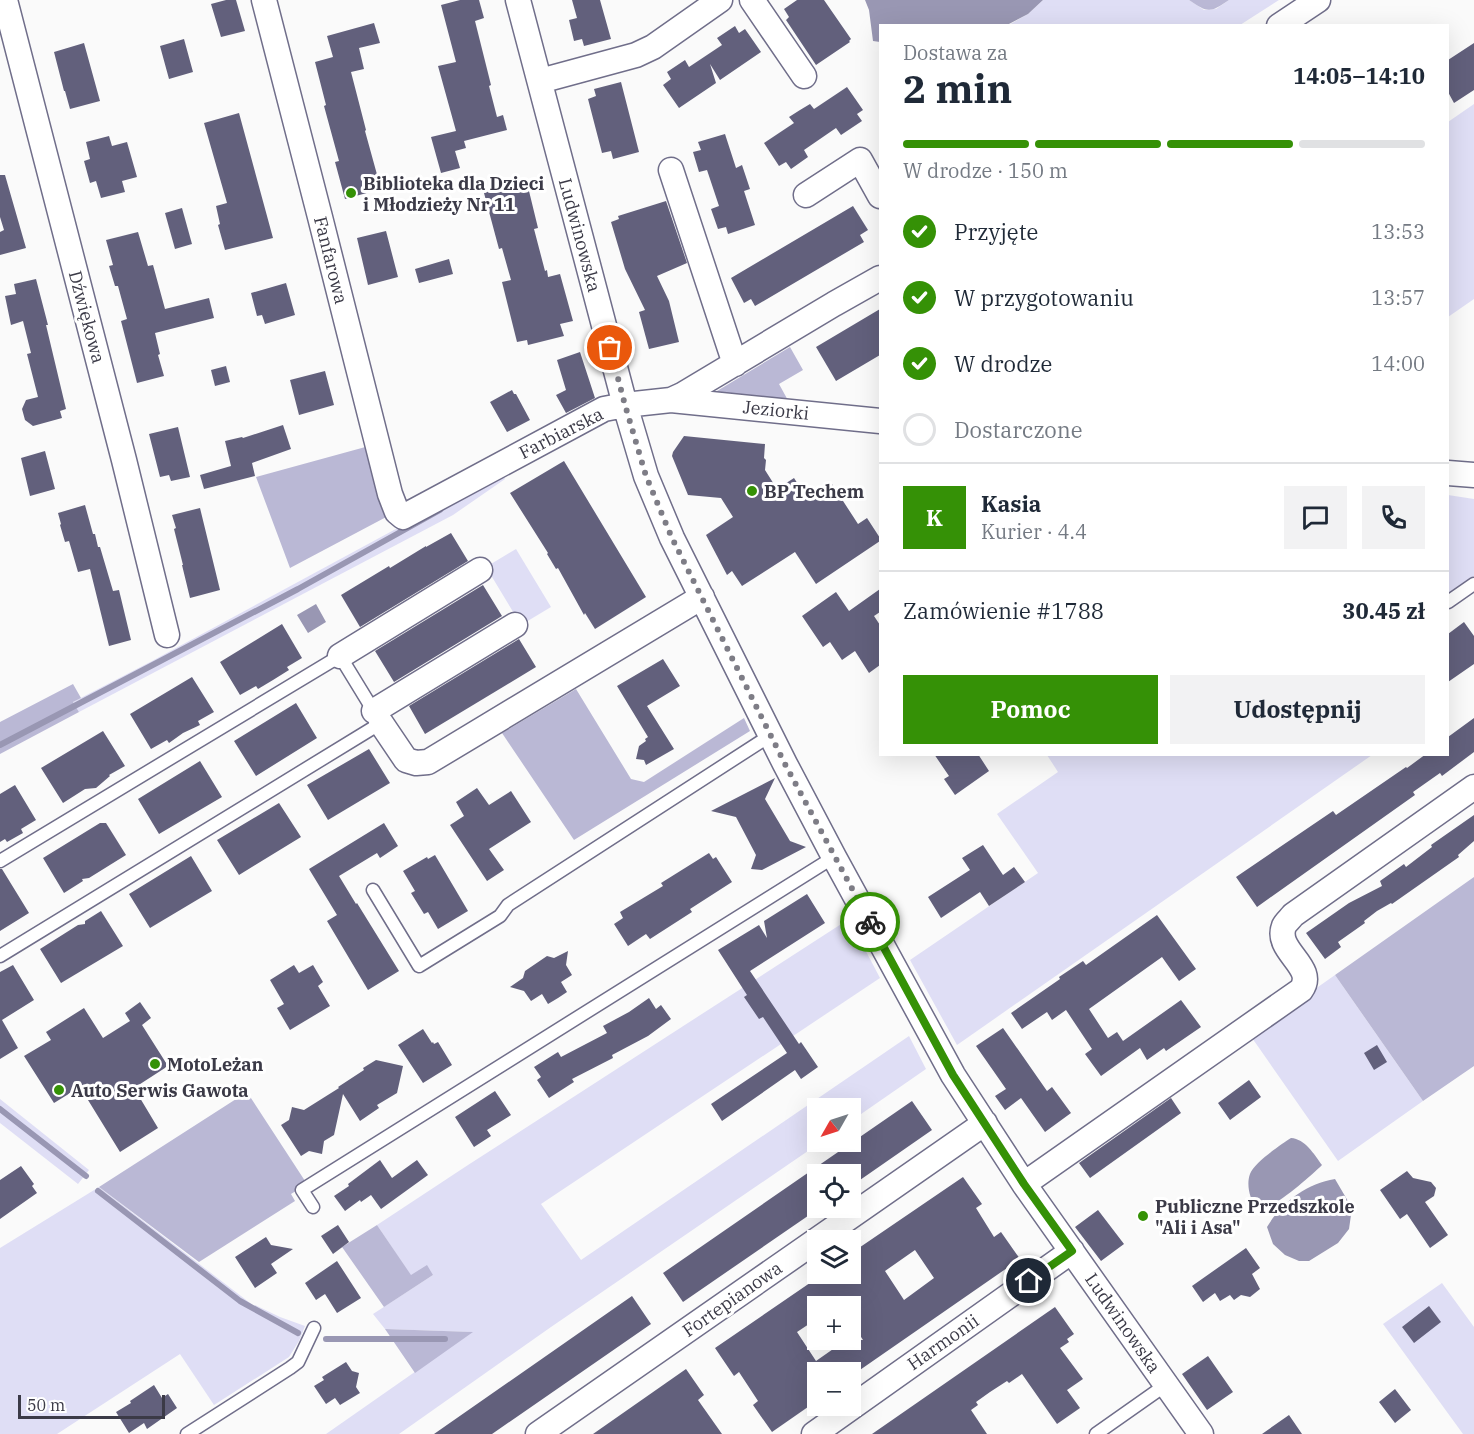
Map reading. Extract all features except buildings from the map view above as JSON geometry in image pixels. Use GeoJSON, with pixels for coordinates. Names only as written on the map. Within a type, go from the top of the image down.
{"type":"FeatureCollection","features":[{"type":"Feature","properties":{"kind":"street","name":"Dźwiękowa"},"geometry":{"type":"LineString","coordinates":[[4,0],[122,448],[167,635]]}},
{"type":"Feature","properties":{"kind":"street","name":"Fanfarowa"},"geometry":{"type":"LineString","coordinates":[[264,0],[387,483],[394,506],[403,517]]}},
{"type":"Feature","properties":{"kind":"street","name":"Ludwinowska"},"geometry":{"type":"LineString","coordinates":[[518,0],[625,405],[646,476],[672,538],[834,857],[953,1075],[1024,1184],[1201,1434]]}},
{"type":"Feature","properties":{"kind":"street"},"geometry":{"type":"LineString","coordinates":[[540,81],[636,56],[653,47],[720,0]]}},
{"type":"Feature","properties":{"kind":"street"},"geometry":{"type":"LineString","coordinates":[[752,0],[804,76]]}},
{"type":"Feature","properties":{"kind":"street"},"geometry":{"type":"LineString","coordinates":[[1282,24],[1318,0]]}},
{"type":"Feature","properties":{"kind":"street"},"geometry":{"type":"LineString","coordinates":[[806,195],[866,151],[879,193]]}},
{"type":"Feature","properties":{"kind":"street"},"geometry":{"type":"LineString","coordinates":[[671,170],[735,364]]}},
{"type":"Feature","properties":{"kind":"street","name":"Farbiarska"},"geometry":{"type":"LineString","coordinates":[[403,517],[604,409],[671,400],[879,279]]}},
{"type":"Feature","properties":{"kind":"street","name":"Jeziorki"},"geometry":{"type":"LineString","coordinates":[[671,400],[879,421]]}},
{"type":"Feature","properties":{"kind":"street"},"geometry":{"type":"LineString","coordinates":[[1449,473],[1474,475]]}},
{"type":"Feature","properties":{"kind":"street"},"geometry":{"type":"LineString","coordinates":[[340,656],[480,570]]}},
{"type":"Feature","properties":{"kind":"street"},"geometry":{"type":"LineString","coordinates":[[515,625],[377,717],[406,760],[416,763],[428,762],[702,597]]}},
{"type":"Feature","properties":{"kind":"street"},"geometry":{"type":"LineString","coordinates":[[1024,1184],[1301,990],[1306,981],[1305,976],[1284,943],[1282,934],[1284,925],[1293,915],[1474,788]]}},
{"type":"Feature","properties":{"kind":"street","name":"Fortepianowa"},"geometry":{"type":"LineString","coordinates":[[538,1434],[985,1123]]}},
{"type":"Feature","properties":{"kind":"street","name":"Harmonii"},"geometry":{"type":"LineString","coordinates":[[814,1434],[1072,1251]]}},
{"type":"Feature","properties":{"kind":"lane"},"geometry":{"type":"LineString","coordinates":[[1449,601],[1474,584]]}},
{"type":"Feature","properties":{"kind":"lane"},"geometry":{"type":"LineString","coordinates":[[0,861],[340,656],[377,717],[0,956]]}},
{"type":"Feature","properties":{"kind":"lane"},"geometry":{"type":"LineString","coordinates":[[373,891],[419,966],[500,916],[508,905],[771,735]]}},
{"type":"Feature","properties":{"kind":"lane"},"geometry":{"type":"LineString","coordinates":[[313,1207],[302,1190],[834,857]]}},
{"type":"Feature","properties":{"kind":"lane"},"geometry":{"type":"LineString","coordinates":[[187,1434],[291,1368],[298,1362],[314,1328]]}},
{"type":"Feature","properties":{"kind":"lane"},"geometry":{"type":"LineString","coordinates":[[1096,1434],[1167,1384]]}},
{"type":"Feature","properties":{"kind":"shaded area"},"geometry":{"type":"Polygon","coordinates":[[[865,0],[1043,0],[1028,14],[1009,24],[879,24],[879,42],[873,41],[869,10],[865,0]]]}},
{"type":"Feature","properties":{"kind":"shaded area"},"geometry":{"type":"Polygon","coordinates":[[[1043,0],[1189,0],[1204,10],[1216,9],[1229,0],[1279,0],[1242,24],[1010,24],[1028,14],[1043,0]]]}},
{"type":"Feature","properties":{"kind":"shaded area"},"geometry":{"type":"Polygon","coordinates":[[[1189,0],[1229,0],[1209,10],[1189,0]]]}},
{"type":"Feature","properties":{"kind":"shaded area"},"geometry":{"type":"Polygon","coordinates":[[[1474,104],[1474,299],[1449,316],[1449,121],[1474,104]]]}},
{"type":"Feature","properties":{"kind":"shaded area"},"geometry":{"type":"Polygon","coordinates":[[[790,347],[803,370],[779,384],[790,404],[712,394],[790,347]]]}},
{"type":"Feature","properties":{"kind":"shaded area"},"geometry":{"type":"Polygon","coordinates":[[[369,446],[390,515],[290,568],[256,477],[369,446]]]}},
{"type":"Feature","properties":{"kind":"shaded area"},"geometry":{"type":"Polygon","coordinates":[[[501,472],[505,479],[453,515],[79,712],[73,702],[152,661],[501,472]]]}},
{"type":"Feature","properties":{"kind":"shaded area"},"geometry":{"type":"Polygon","coordinates":[[[1449,495],[1474,499],[1474,576],[1449,593],[1449,495]]]}},
{"type":"Feature","properties":{"kind":"shaded area"},"geometry":{"type":"Polygon","coordinates":[[[516,549],[551,607],[521,625],[486,567],[516,549]]]}},
{"type":"Feature","properties":{"kind":"shaded area"},"geometry":{"type":"Polygon","coordinates":[[[316,604],[326,622],[308,633],[297,615],[316,604]]]}},
{"type":"Feature","properties":{"kind":"shaded area"},"geometry":{"type":"Polygon","coordinates":[[[73,684],[81,698],[73,702],[79,712],[0,754],[0,722],[73,684]]]}},
{"type":"Feature","properties":{"kind":"shaded area"},"geometry":{"type":"Polygon","coordinates":[[[576,689],[631,779],[644,782],[744,718],[750,731],[574,840],[502,733],[576,689]]]}},
{"type":"Feature","properties":{"kind":"shaded area"},"geometry":{"type":"Polygon","coordinates":[[[1048,756],[1371,756],[957,1045],[910,960],[1038,873],[997,814],[1058,772],[1048,756]]]}},
{"type":"Feature","properties":{"kind":"shaded area"},"geometry":{"type":"Polygon","coordinates":[[[1474,877],[1474,1066],[1423,1101],[1335,975],[1474,877]]]}},
{"type":"Feature","properties":{"kind":"shaded area"},"geometry":{"type":"Polygon","coordinates":[[[849,919],[880,978],[541,1204],[581,1260],[807,1106],[807,1152],[399,1434],[326,1434],[472,1332],[385,1329],[373,1314],[433,1275],[411,1276],[377,1225],[849,919]]]}},
{"type":"Feature","properties":{"kind":"shaded area"},"geometry":{"type":"Polygon","coordinates":[[[1335,975],[1423,1101],[1338,1161],[1250,1035],[1335,975]]]}},
{"type":"Feature","properties":{"kind":"shaded area"},"geometry":{"type":"Polygon","coordinates":[[[909,1036],[926,1069],[861,1114],[861,1098],[818,1098],[909,1036]]]}},
{"type":"Feature","properties":{"kind":"shaded area"},"geometry":{"type":"Polygon","coordinates":[[[247,1092],[307,1184],[291,1194],[295,1201],[199,1262],[99,1187],[247,1092]]]}},
{"type":"Feature","properties":{"kind":"shaded area"},"geometry":{"type":"Polygon","coordinates":[[[0,1099],[89,1170],[78,1184],[0,1123],[0,1099]]]}},
{"type":"Feature","properties":{"kind":"shaded area"},"geometry":{"type":"Polygon","coordinates":[[[1291,1138],[1305,1144],[1322,1165],[1279,1201],[1265,1207],[1256,1207],[1249,1192],[1248,1183],[1252,1170],[1291,1138]]]}},
{"type":"Feature","properties":{"kind":"shaded area"},"geometry":{"type":"Polygon","coordinates":[[[1335,1179],[1352,1208],[1349,1229],[1338,1243],[1309,1261],[1299,1261],[1285,1255],[1273,1244],[1267,1227],[1287,1202],[1314,1185],[1335,1179]]]}},
{"type":"Feature","properties":{"kind":"shaded area"},"geometry":{"type":"Polygon","coordinates":[[[99,1187],[254,1306],[305,1326],[299,1341],[289,1357],[214,1405],[180,1354],[57,1434],[0,1434],[0,1248],[99,1187]]]}},
{"type":"Feature","properties":{"kind":"shaded area"},"geometry":{"type":"Polygon","coordinates":[[[377,1225],[411,1275],[427,1265],[433,1275],[384,1307],[342,1247],[377,1225]]]}},
{"type":"Feature","properties":{"kind":"shaded area"},"geometry":{"type":"Polygon","coordinates":[[[1442,1283],[1474,1327],[1474,1434],[1463,1434],[1383,1324],[1442,1283]]]}},
{"type":"Feature","properties":{"kind":"shaded area"},"geometry":{"type":"Polygon","coordinates":[[[385,1329],[473,1332],[415,1373],[385,1329]]]}},
{"type":"Feature","properties":{"kind":"waterway"},"geometry":{"type":"LineString","coordinates":[[0,745],[298,589],[440,510]]}},
{"type":"Feature","properties":{"kind":"waterway"},"geometry":{"type":"LineString","coordinates":[[0,1109],[86,1176]]}},
{"type":"Feature","properties":{"kind":"waterway"},"geometry":{"type":"LineString","coordinates":[[98,1191],[240,1301],[298,1333]]}},
{"type":"Feature","properties":{"kind":"waterway"},"geometry":{"type":"LineString","coordinates":[[326,1339],[445,1339]]}},
{"type":"Feature","properties":{"kind":"way so far"},"geometry":{"type":"LineString","coordinates":[[610,348],[646,476],[672,538],[785,764],[870,922]]}},
{"type":"Feature","properties":{"kind":"place","name":"Biblioteka dla Dzieci i Młodzieży Nr 11"},"geometry":{"type":"Point","coordinates":[351,193]}},
{"type":"Feature","properties":{"kind":"place","name":"BP Techem"},"geometry":{"type":"Point","coordinates":[752,491]}},
{"type":"Feature","properties":{"kind":"place","name":"MotoLeżan"},"geometry":{"type":"Point","coordinates":[155,1064]}},
{"type":"Feature","properties":{"kind":"place","name":"Auto Serwis Gawota"},"geometry":{"type":"Point","coordinates":[59,1090]}},
{"type":"Feature","properties":{"kind":"place","name":"Publiczne Przedszkole \"Ali i Asa\""},"geometry":{"type":"Point","coordinates":[1143,1216]}},
{"type":"Feature","properties":{"kind":"route"},"geometry":{"type":"LineString","coordinates":[[870,922],[953,1075],[1024,1184],[1072,1251],[1029,1281]]}}]}
